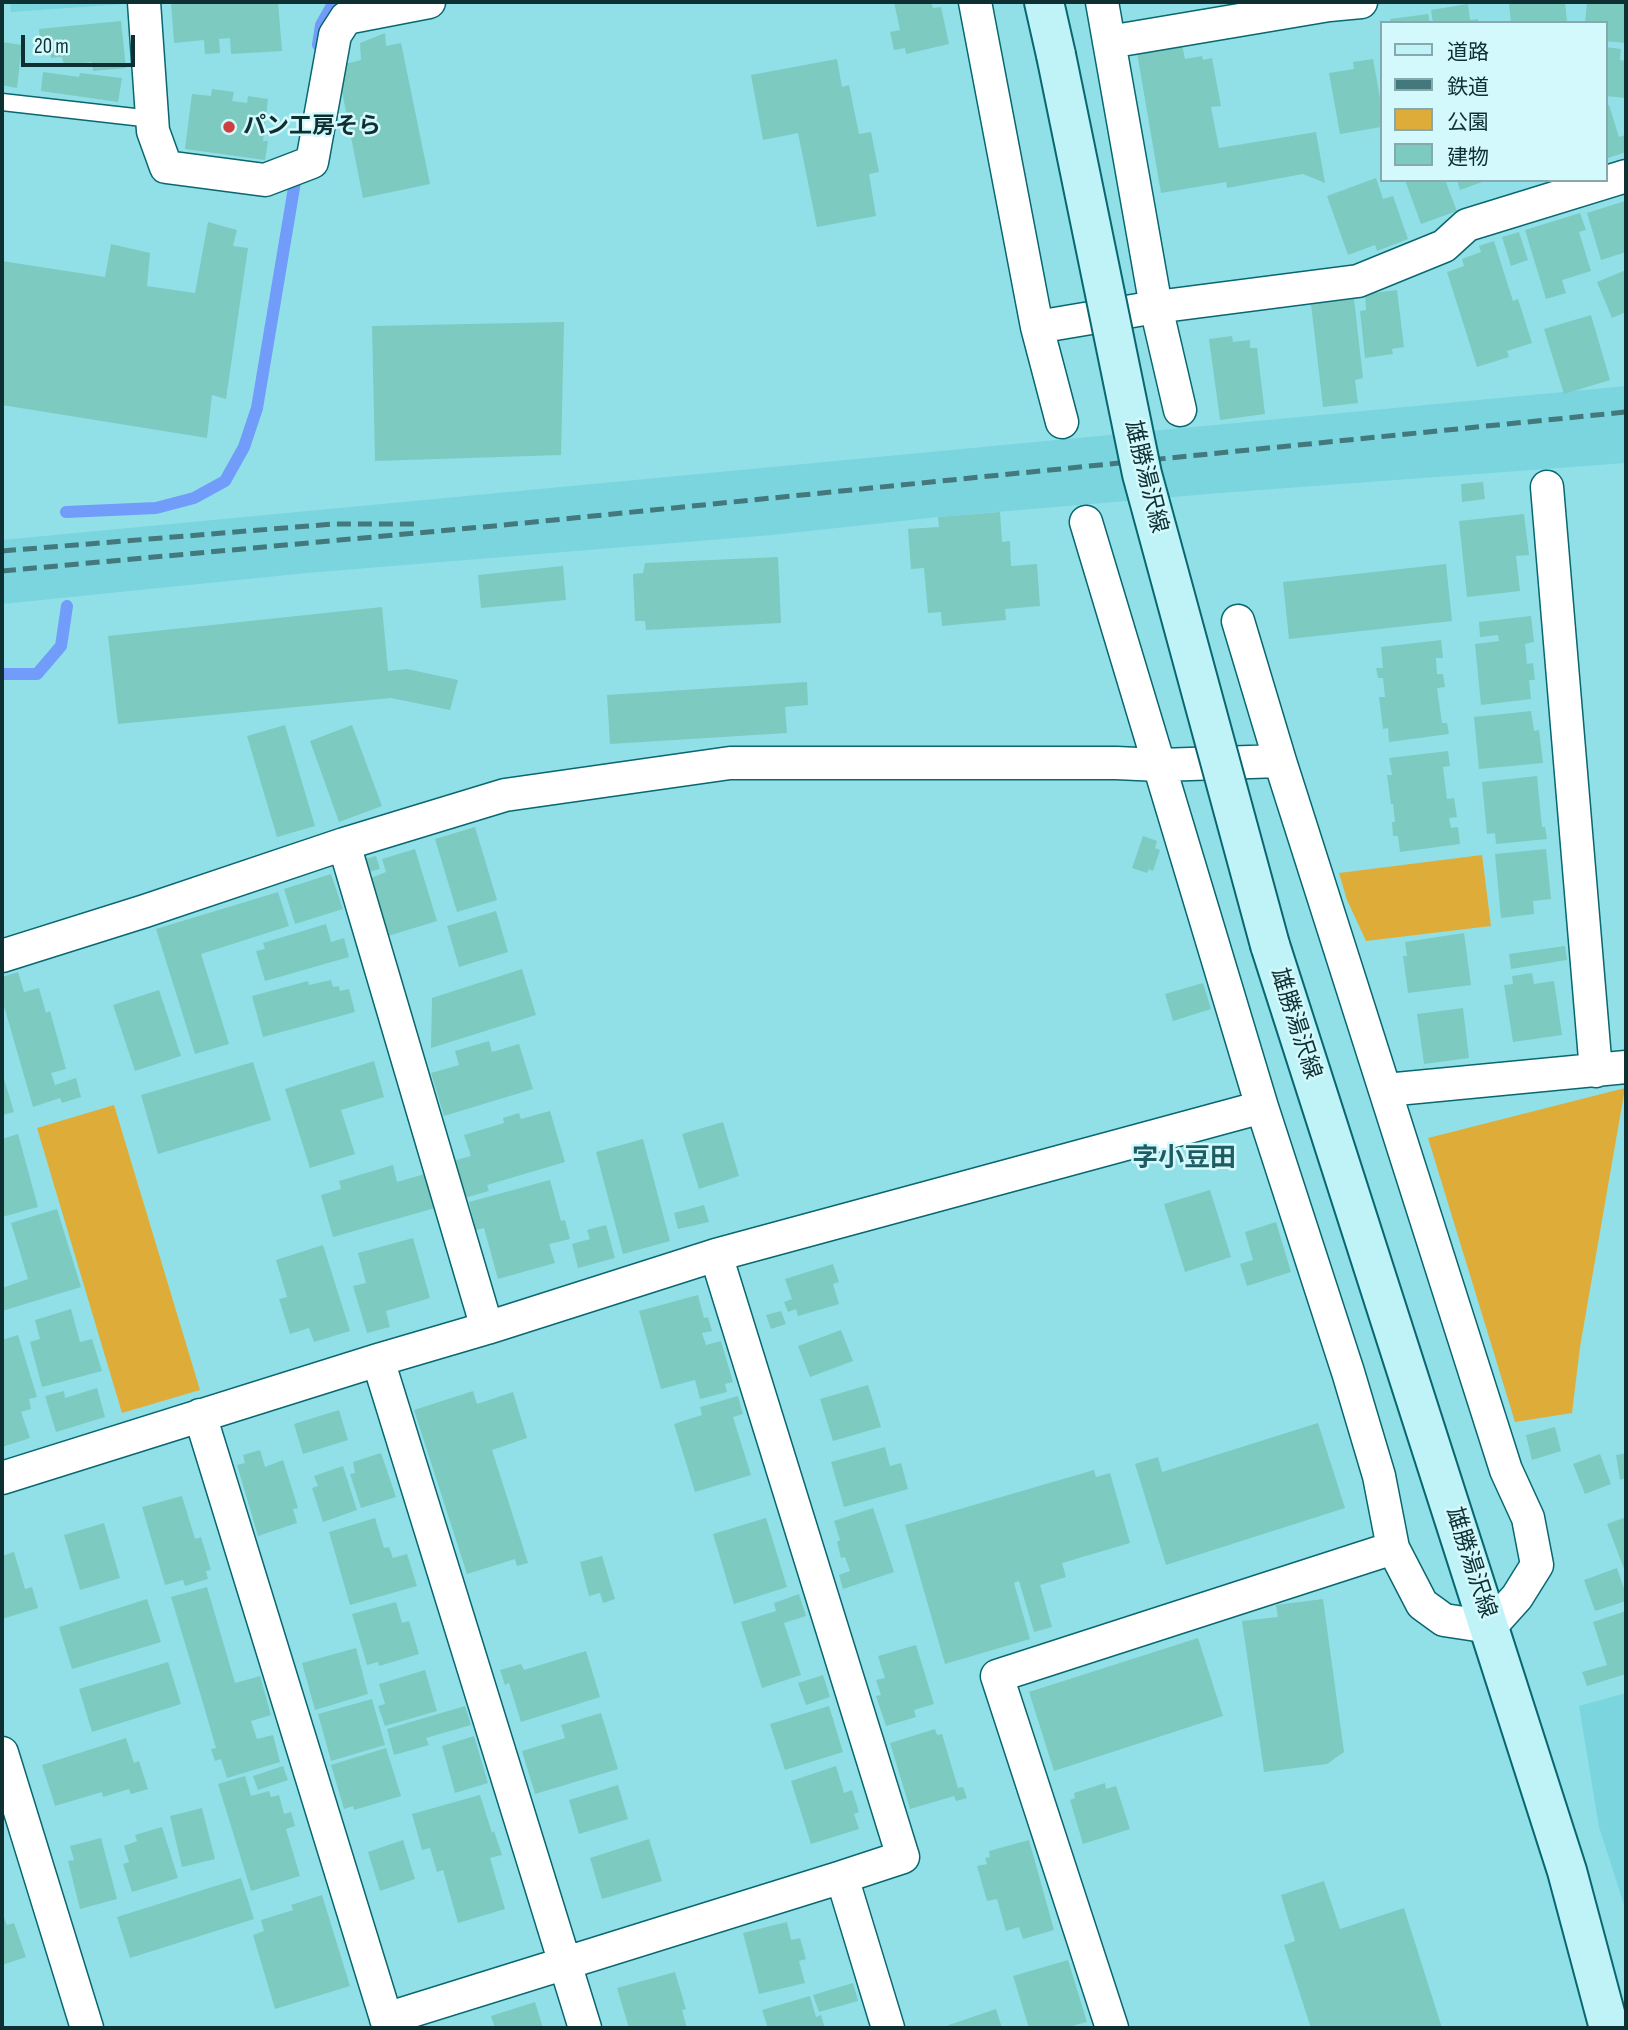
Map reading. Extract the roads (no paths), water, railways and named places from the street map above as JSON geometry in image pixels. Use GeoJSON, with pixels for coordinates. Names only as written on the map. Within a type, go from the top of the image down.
{"type":"FeatureCollection","features":[{"type":"Feature","properties":{"kind":"main road","name":"雄勝湯沢線"},"geometry":{"type":"LineString","coordinates":[[1044,2],[1142,474],[1270,945],[1567,1871],[1609,2028]]}},
{"type":"Feature","properties":{"kind":"street"},"geometry":{"type":"LineString","coordinates":[[144,2],[153,131],[166,167],[265,180],[312,162],[335,35],[346,18],[429,2]]}},
{"type":"Feature","properties":{"kind":"street"},"geometry":{"type":"LineString","coordinates":[[975,2],[1037,327],[1062,422]]}},
{"type":"Feature","properties":{"kind":"street"},"geometry":{"type":"LineString","coordinates":[[1102,2],[1156,307],[1180,410]]}},
{"type":"Feature","properties":{"kind":"street"},"geometry":{"type":"LineString","coordinates":[[1109,43],[1231,12],[1361,2]]}},
{"type":"Feature","properties":{"kind":"street"},"geometry":{"type":"LineString","coordinates":[[1607,182],[1626,176]]}},
{"type":"Feature","properties":{"kind":"street"},"geometry":{"type":"LineString","coordinates":[[1037,327],[1156,307],[1359,281],[1444,246],[1467,225],[1607,182]]}},
{"type":"Feature","properties":{"kind":"street"},"geometry":{"type":"LineString","coordinates":[[1386,1090],[1611,1069],[1547,487]]}},
{"type":"Feature","properties":{"kind":"street"},"geometry":{"type":"LineString","coordinates":[[1086,522],[1262,1107],[1379,1476],[1393,1548],[1422,1604],[1444,1620],[1490,1627],[1517,1597],[1537,1565],[1528,1518],[1506,1470],[1238,621]]}},
{"type":"Feature","properties":{"kind":"street"},"geometry":{"type":"LineString","coordinates":[[2,956],[505,794],[730,763],[1160,765],[1280,761]]}},
{"type":"Feature","properties":{"kind":"street"},"geometry":{"type":"LineString","coordinates":[[344,844],[487,1328]]}},
{"type":"Feature","properties":{"kind":"street"},"geometry":{"type":"LineString","coordinates":[[2,1478],[716,1255],[1262,1107]]}},
{"type":"Feature","properties":{"kind":"street"},"geometry":{"type":"LineString","coordinates":[[200,1416],[388,2024],[564,1963],[903,1857],[716,1255]]}},
{"type":"Feature","properties":{"kind":"street"},"geometry":{"type":"LineString","coordinates":[[378,1360],[584,2028]]}},
{"type":"Feature","properties":{"kind":"street"},"geometry":{"type":"LineString","coordinates":[[1112,2028],[997,1676],[1393,1548]]}},
{"type":"Feature","properties":{"kind":"street"},"geometry":{"type":"LineString","coordinates":[[2,1753],[87,2028]]}},
{"type":"Feature","properties":{"kind":"street"},"geometry":{"type":"LineString","coordinates":[[842,1878],[888,2028]]}},
{"type":"Feature","properties":{"kind":"lane"},"geometry":{"type":"LineString","coordinates":[[2,102],[152,119]]}},
{"type":"Feature","properties":{"kind":"waterway"},"geometry":{"type":"LineString","coordinates":[[318,45],[321,25],[334,2]]}},
{"type":"Feature","properties":{"kind":"waterway"},"geometry":{"type":"LineString","coordinates":[[66,512],[156,508],[194,498],[225,481],[244,447],[257,408],[297,170]]}},
{"type":"Feature","properties":{"kind":"waterway"},"geometry":{"type":"LineString","coordinates":[[2,674],[37,674],[61,646],[67,606]]}},
{"type":"Feature","properties":{"kind":"railway"},"geometry":{"type":"LineString","coordinates":[[2,571],[504,525],[1626,412]]}},
{"type":"Feature","properties":{"kind":"railway"},"geometry":{"type":"LineString","coordinates":[[2,551],[333,524],[416,524]]}},
{"type":"Feature","properties":{"kind":"place","name":"パン工房そら"},"geometry":{"type":"Point","coordinates":[229,127]}},
{"type":"Feature","properties":{"kind":"district","name":"字小豆田"},"geometry":{"type":"Point","coordinates":[1184,1159]}}]}
